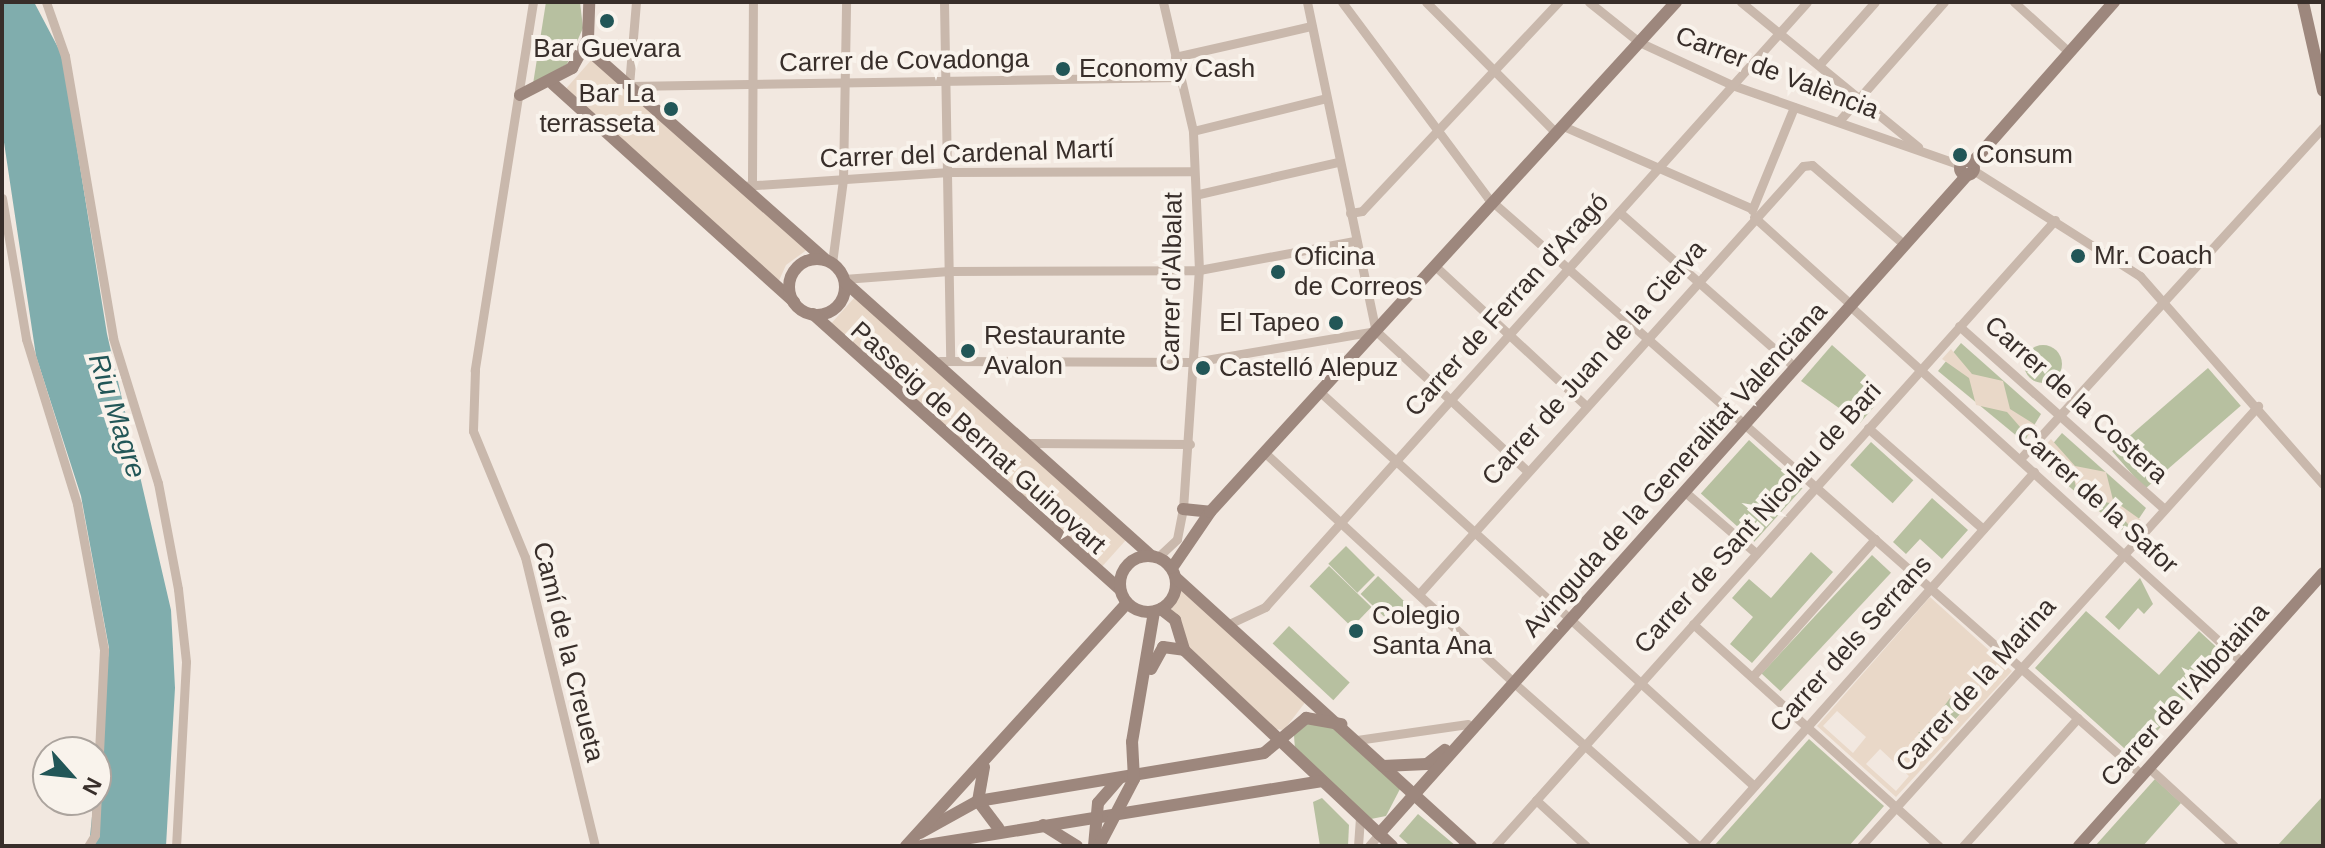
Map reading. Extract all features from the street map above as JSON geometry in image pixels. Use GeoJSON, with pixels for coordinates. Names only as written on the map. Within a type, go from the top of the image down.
{"type":"FeatureCollection","features":[{"type":"Feature","properties":{"kind":"street"},"geometry":{"type":"LineString","coordinates":[[46,2],[65,56],[113,338],[158,483],[178,589],[186,662],[176,846]]}},
{"type":"Feature","properties":{"kind":"street","name":"Camí de la Creueta"},"geometry":{"type":"LineString","coordinates":[[533,2],[471,402],[481,463],[525,557],[595,846]]}},
{"type":"Feature","properties":{"kind":"street"},"geometry":{"type":"LineString","coordinates":[[520,95],[553,84],[585,47],[589,2]]}},
{"type":"Feature","properties":{"kind":"street"},"geometry":{"type":"LineString","coordinates":[[629,86],[636,2]]}},
{"type":"Feature","properties":{"kind":"street"},"geometry":{"type":"LineString","coordinates":[[747,183],[753,2]]}},
{"type":"Feature","properties":{"kind":"street"},"geometry":{"type":"LineString","coordinates":[[829,262],[843,180],[846,2]]}},
{"type":"Feature","properties":{"kind":"street"},"geometry":{"type":"LineString","coordinates":[[944,2],[949,81],[949,271],[945,360],[1194,362],[1376,331]]}},
{"type":"Feature","properties":{"kind":"street","name":"Carrer d'Albalat"},"geometry":{"type":"LineString","coordinates":[[1154,556],[1177,539],[1183,509],[1190,444],[1199,270],[1199,194],[1194,171],[1193,131],[1163,2]]}},
{"type":"Feature","properties":{"kind":"street"},"geometry":{"type":"LineString","coordinates":[[1307,2],[1354,241],[1376,331],[1528,472]]}},
{"type":"Feature","properties":{"kind":"street"},"geometry":{"type":"LineString","coordinates":[[1342,2],[1493,203],[2020,668],[2234,846]]}},
{"type":"Feature","properties":{"kind":"street","name":"Carrer de la Safor"},"geometry":{"type":"LineString","coordinates":[[1426,2],[1492,70],[1560,130],[1657,169],[1752,213],[2243,663]]}},
{"type":"Feature","properties":{"kind":"street"},"geometry":{"type":"LineString","coordinates":[[1350,213],[1362,211],[1558,2]]}},
{"type":"Feature","properties":{"kind":"street","name":"Carrer de València"},"geometry":{"type":"LineString","coordinates":[[1589,2],[1639,42],[1732,85],[1967,169],[2055,220],[2164,298],[2323,484]]}},
{"type":"Feature","properties":{"kind":"street"},"geometry":{"type":"LineString","coordinates":[[1096,846],[1116,810],[1128,776],[1157,610],[1174,573],[1210,512],[1676,2]]}},
{"type":"Feature","properties":{"kind":"street"},"geometry":{"type":"LineString","coordinates":[[1741,2],[1924,152]]}},
{"type":"Feature","properties":{"kind":"street","name":"Carrer de Ferran d'Aragó"},"geometry":{"type":"LineString","coordinates":[[1231,623],[1265,607],[1807,2]]}},
{"type":"Feature","properties":{"kind":"street"},"geometry":{"type":"LineString","coordinates":[[1819,65],[1875,2]]}},
{"type":"Feature","properties":{"kind":"street"},"geometry":{"type":"LineString","coordinates":[[1839,121],[1944,2]]}},
{"type":"Feature","properties":{"kind":"street"},"geometry":{"type":"LineString","coordinates":[[2014,2],[2069,52]]}},
{"type":"Feature","properties":{"kind":"street","name":"Avinguda de la Generalitat Valenciana"},"geometry":{"type":"LineString","coordinates":[[1415,795],[1512,681],[2114,2]]}},
{"type":"Feature","properties":{"kind":"street"},"geometry":{"type":"LineString","coordinates":[[2296,2],[2323,91]]}},
{"type":"Feature","properties":{"kind":"street"},"geometry":{"type":"LineString","coordinates":[[2303,2],[2308,36]]}},
{"type":"Feature","properties":{"kind":"street"},"geometry":{"type":"LineString","coordinates":[[1175,57],[1312,26]]}},
{"type":"Feature","properties":{"kind":"street"},"geometry":{"type":"LineString","coordinates":[[585,47],[747,183],[844,280]]}},
{"type":"Feature","properties":{"kind":"street","name":"Carrer de Covadonga"},"geometry":{"type":"LineString","coordinates":[[629,86],[847,85],[1180,77]]}},
{"type":"Feature","properties":{"kind":"street"},"geometry":{"type":"LineString","coordinates":[[553,84],[794,302],[813,314],[837,307],[844,280]]}},
{"type":"Feature","properties":{"kind":"street"},"geometry":{"type":"LineString","coordinates":[[1193,131],[1326,98]]}},
{"type":"Feature","properties":{"kind":"street"},"geometry":{"type":"LineString","coordinates":[[1752,213],[1794,107]]}},
{"type":"Feature","properties":{"kind":"street"},"geometry":{"type":"LineString","coordinates":[[2020,459],[2323,127]]}},
{"type":"Feature","properties":{"kind":"street"},"geometry":{"type":"LineString","coordinates":[[1199,194],[1338,162]]}},
{"type":"Feature","properties":{"kind":"street","name":"Carrer de Juan de la Cierva"},"geometry":{"type":"LineString","coordinates":[[1419,594],[1696,281],[1752,213],[1805,164],[1899,240]]}},
{"type":"Feature","properties":{"kind":"street","name":"Avinguda de la Generalitat Valenciana"},"geometry":{"type":"LineString","coordinates":[[1568,618],[1685,492],[1790,363],[1848,303],[1899,240],[1967,169]]}},
{"type":"Feature","properties":{"kind":"street","name":"Carrer del Cardenal Martí"},"geometry":{"type":"LineString","coordinates":[[747,183],[949,172],[1194,171]]}},
{"type":"Feature","properties":{"kind":"street"},"geometry":{"type":"LineString","coordinates":[[2,198],[26,339],[77,504],[104,650],[95,835],[88,846]]}},
{"type":"Feature","properties":{"kind":"street"},"geometry":{"type":"LineString","coordinates":[[1619,212],[1790,363]]}},
{"type":"Feature","properties":{"kind":"street","name":"Carrer de Sant Nicolau de Bari"},"geometry":{"type":"LineString","coordinates":[[1495,846],[2055,220]]}},
{"type":"Feature","properties":{"kind":"street"},"geometry":{"type":"LineString","coordinates":[[844,280],[949,271],[1199,270],[1354,241]]}},
{"type":"Feature","properties":{"kind":"street"},"geometry":{"type":"LineString","coordinates":[[794,302],[796,269],[829,262]]}},
{"type":"Feature","properties":{"kind":"street"},"geometry":{"type":"LineString","coordinates":[[1435,266],[1586,406]]}},
{"type":"Feature","properties":{"kind":"street","name":"Passeig de Bernat Guinovart"},"geometry":{"type":"LineString","coordinates":[[844,280],[945,360],[1154,556]]}},
{"type":"Feature","properties":{"kind":"street","name":"Passeig de Bernat Guinovart"},"geometry":{"type":"LineString","coordinates":[[813,314],[1120,589]]}},
{"type":"Feature","properties":{"kind":"street","name":"Carrer de la Costera"},"geometry":{"type":"LineString","coordinates":[[1959,326],[2163,508]]}},
{"type":"Feature","properties":{"kind":"street"},"geometry":{"type":"LineString","coordinates":[[1320,392],[1754,786]]}},
{"type":"Feature","properties":{"kind":"street","name":"Carrer de la Marina"},"geometry":{"type":"LineString","coordinates":[[1861,846],[2258,406]]}},
{"type":"Feature","properties":{"kind":"street"},"geometry":{"type":"LineString","coordinates":[[1868,428],[1983,529]]}},
{"type":"Feature","properties":{"kind":"street"},"geometry":{"type":"LineString","coordinates":[[1030,443],[1190,444]]}},
{"type":"Feature","properties":{"kind":"street"},"geometry":{"type":"LineString","coordinates":[[1265,453],[1512,681],[1699,846]]}},
{"type":"Feature","properties":{"kind":"street","name":"Carrer dels Serrans"},"geometry":{"type":"LineString","coordinates":[[1699,846],[2034,472]]}},
{"type":"Feature","properties":{"kind":"street"},"geometry":{"type":"LineString","coordinates":[[1685,492],[1756,553]]}},
{"type":"Feature","properties":{"kind":"street"},"geometry":{"type":"LineString","coordinates":[[1183,509],[1210,512]]}},
{"type":"Feature","properties":{"kind":"street"},"geometry":{"type":"LineString","coordinates":[[1752,677],[1875,539]]}},
{"type":"Feature","properties":{"kind":"street"},"geometry":{"type":"LineString","coordinates":[[1127,603],[1120,589],[1127,565],[1154,556],[1231,623],[1471,846]]}},
{"type":"Feature","properties":{"kind":"street","name":"Carrer de l'Albotaina"},"geometry":{"type":"LineString","coordinates":[[2079,846],[2323,573]]}},
{"type":"Feature","properties":{"kind":"street"},"geometry":{"type":"LineString","coordinates":[[1127,603],[1157,610],[1175,620],[1184,650],[1392,846]]}},
{"type":"Feature","properties":{"kind":"street"},"geometry":{"type":"LineString","coordinates":[[920,839],[986,760],[1127,603]]}},
{"type":"Feature","properties":{"kind":"street"},"geometry":{"type":"LineString","coordinates":[[1693,624],[1939,846]]}},
{"type":"Feature","properties":{"kind":"street"},"geometry":{"type":"LineString","coordinates":[[1136,720],[1157,651],[1184,650]]}},
{"type":"Feature","properties":{"kind":"street","name":"Avinguda de la Generalitat Valenciana"},"geometry":{"type":"LineString","coordinates":[[1383,766],[1427,764],[1512,681]]}},
{"type":"Feature","properties":{"kind":"street"},"geometry":{"type":"LineString","coordinates":[[906,846],[978,801],[1128,776],[1282,745],[1306,718],[1341,724]]}},
{"type":"Feature","properties":{"kind":"street"},"geometry":{"type":"LineString","coordinates":[[1963,846],[2078,718]]}},
{"type":"Feature","properties":{"kind":"street"},"geometry":{"type":"LineString","coordinates":[[1357,740],[1468,724]]}},
{"type":"Feature","properties":{"kind":"street"},"geometry":{"type":"LineString","coordinates":[[986,760],[978,801],[998,828]]}},
{"type":"Feature","properties":{"kind":"street"},"geometry":{"type":"LineString","coordinates":[[1096,846],[1097,812],[1102,794],[1128,776]]}},
{"type":"Feature","properties":{"kind":"street"},"geometry":{"type":"LineString","coordinates":[[920,839],[1321,781]]}},
{"type":"Feature","properties":{"kind":"street"},"geometry":{"type":"LineString","coordinates":[[1369,846],[1415,795]]}},
{"type":"Feature","properties":{"kind":"street"},"geometry":{"type":"LineString","coordinates":[[1536,800],[1586,846]]}},
{"type":"Feature","properties":{"kind":"street"},"geometry":{"type":"LineString","coordinates":[[1358,846],[1360,817]]}},
{"type":"Feature","properties":{"kind":"street"},"geometry":{"type":"LineString","coordinates":[[1040,824],[1077,846]]}},
{"type":"Feature","properties":{"kind":"green space"},"geometry":{"type":"Polygon","coordinates":[[[546,2],[580,2],[583,28],[567,64],[533,84],[546,2]]]}},
{"type":"Feature","properties":{"kind":"green space"},"geometry":{"type":"Polygon","coordinates":[[[1961,343],[2041,414],[2024,442],[1938,371],[1961,343]]]}},
{"type":"Feature","properties":{"kind":"green space"},"geometry":{"type":"Polygon","coordinates":[[[1832,345],[1886,393],[1860,423],[1801,381],[1832,345]]]}},
{"type":"Feature","properties":{"kind":"green space"},"geometry":{"type":"Polygon","coordinates":[[[2043,345],[2056,351],[2062,364],[2056,377],[2043,383],[2030,377],[2024,364],[2030,351],[2043,345]]]}},
{"type":"Feature","properties":{"kind":"green space"},"geometry":{"type":"Polygon","coordinates":[[[2208,368],[2241,406],[2145,489],[2112,451],[2208,368]]]}},
{"type":"Feature","properties":{"kind":"green space"},"geometry":{"type":"Polygon","coordinates":[[[2062,433],[2146,508],[2128,535],[2038,461],[2062,433]]]}},
{"type":"Feature","properties":{"kind":"green space"},"geometry":{"type":"Polygon","coordinates":[[[1749,440],[1803,488],[1754,542],[1701,494],[1749,440]]]}},
{"type":"Feature","properties":{"kind":"green space"},"geometry":{"type":"Polygon","coordinates":[[[1871,442],[1913,480],[1893,503],[1850,465],[1871,442]]]}},
{"type":"Feature","properties":{"kind":"green space"},"geometry":{"type":"Polygon","coordinates":[[[1932,498],[1968,530],[1942,559],[1920,539],[1906,554],[1893,542],[1932,498]]]}},
{"type":"Feature","properties":{"kind":"green space"},"geometry":{"type":"Polygon","coordinates":[[[1346,546],[1375,575],[1357,593],[1328,564],[1346,546]]]}},
{"type":"Feature","properties":{"kind":"green space"},"geometry":{"type":"Polygon","coordinates":[[[1811,552],[1833,572],[1752,663],[1730,644],[1753,617],[1732,598],[1749,579],[1771,598],[1811,552]]]}},
{"type":"Feature","properties":{"kind":"green space"},"geometry":{"type":"Polygon","coordinates":[[[1872,555],[1891,573],[1781,691],[1762,673],[1872,555]]]}},
{"type":"Feature","properties":{"kind":"green space"},"geometry":{"type":"Polygon","coordinates":[[[1329,566],[1371,607],[1352,627],[1310,586],[1329,566]]]}},
{"type":"Feature","properties":{"kind":"green space"},"geometry":{"type":"Polygon","coordinates":[[[1378,576],[1407,604],[1389,622],[1361,594],[1378,576]]]}},
{"type":"Feature","properties":{"kind":"green space"},"geometry":{"type":"Polygon","coordinates":[[[2140,578],[2153,604],[2144,614],[2138,608],[2119,630],[2105,617],[2140,578]]]}},
{"type":"Feature","properties":{"kind":"green space"},"geometry":{"type":"Polygon","coordinates":[[[2086,611],[2159,675],[2199,631],[2225,655],[2134,757],[2035,668],[2086,611]]]}},
{"type":"Feature","properties":{"kind":"green space"},"geometry":{"type":"Polygon","coordinates":[[[1289,626],[1350,683],[1333,700],[1273,644],[1289,626]]]}},
{"type":"Feature","properties":{"kind":"green space"},"geometry":{"type":"Polygon","coordinates":[[[1950,697],[1964,710],[1931,745],[1917,732],[1950,697]]]}},
{"type":"Feature","properties":{"kind":"green space"},"geometry":{"type":"Polygon","coordinates":[[[1309,723],[1332,727],[1400,789],[1386,816],[1371,819],[1295,750],[1294,735],[1309,723]]]}},
{"type":"Feature","properties":{"kind":"green space"},"geometry":{"type":"Polygon","coordinates":[[[1809,739],[1884,806],[1849,846],[1714,846],[1809,739]]]}},
{"type":"Feature","properties":{"kind":"green space"},"geometry":{"type":"Polygon","coordinates":[[[2155,779],[2181,803],[2143,846],[2095,846],[2155,779]]]}},
{"type":"Feature","properties":{"kind":"green space"},"geometry":{"type":"Polygon","coordinates":[[[2322,797],[2323,846],[2277,846],[2322,797]]]}},
{"type":"Feature","properties":{"kind":"green space"},"geometry":{"type":"Polygon","coordinates":[[[1322,798],[1349,825],[1348,846],[1320,846],[1313,802],[1322,798]]]}},
{"type":"Feature","properties":{"kind":"green space"},"geometry":{"type":"Polygon","coordinates":[[[1418,814],[1456,846],[1410,846],[1399,836],[1418,814]]]}},
{"type":"Feature","properties":{"kind":"shaded area"},"geometry":{"type":"Polygon","coordinates":[[[593,58],[808,249],[786,265],[777,285],[563,92],[593,58]]]}},
{"type":"Feature","properties":{"kind":"shaded area"},"geometry":{"type":"Polygon","coordinates":[[[855,297],[1126,541],[1099,570],[828,327],[855,297]]]}},
{"type":"Feature","properties":{"kind":"shaded area"},"geometry":{"type":"Polygon","coordinates":[[[1951,349],[1972,374],[2003,381],[2010,409],[2037,426],[2028,436],[2007,412],[1976,405],[1969,378],[1942,359],[1951,349]]]}},
{"type":"Feature","properties":{"kind":"shaded area"},"geometry":{"type":"Polygon","coordinates":[[[2051,439],[2075,466],[2106,472],[2113,500],[2141,520],[2133,530],[2110,503],[2078,497],[2072,469],[2042,449],[2051,439]]]}},
{"type":"Feature","properties":{"kind":"shaded area"},"geometry":{"type":"Polygon","coordinates":[[[1182,587],[1307,700],[1284,730],[1274,729],[1185,645],[1171,610],[1182,587]]]}},
{"type":"Feature","properties":{"kind":"shaded area"},"geometry":{"type":"Polygon","coordinates":[[[1930,597],[2012,671],[1896,797],[1817,726],[1930,597]],[[1950,698],[1924,734],[1918,732],[1933,746],[1964,710],[1950,698]],[[1837,711],[1823,726],[1853,753],[1866,737],[1837,711]],[[1880,749],[1866,764],[1896,791],[1909,776],[1880,749]]]}},
{"type":"Feature","properties":{"kind":"water","name":"Riu Magre"},"geometry":{"type":"Polygon","coordinates":[[[2,2],[34,2],[62,55],[107,334],[171,610],[175,688],[166,846],[89,846],[92,816],[112,816],[112,736],[100,736],[109,648],[81,496],[36,356],[2,129],[2,2]]]}},
{"type":"Feature","properties":{"kind":"place","name":"Bar Guevara"},"geometry":{"type":"Point","coordinates":[607,21]}},
{"type":"Feature","properties":{"kind":"place","name":"Economy Cash"},"geometry":{"type":"Point","coordinates":[1063,69]}},
{"type":"Feature","properties":{"kind":"place","name":"Bar La terrasseta"},"geometry":{"type":"Point","coordinates":[671,109]}},
{"type":"Feature","properties":{"kind":"place","name":"Consum"},"geometry":{"type":"Point","coordinates":[1960,155]}},
{"type":"Feature","properties":{"kind":"place","name":"Mr. Coach"},"geometry":{"type":"Point","coordinates":[2078,256]}},
{"type":"Feature","properties":{"kind":"place","name":"Oficina de Correos"},"geometry":{"type":"Point","coordinates":[1278,272]}},
{"type":"Feature","properties":{"kind":"place","name":"El Tapeo"},"geometry":{"type":"Point","coordinates":[1336,323]}},
{"type":"Feature","properties":{"kind":"place","name":"Restaurante Avalon"},"geometry":{"type":"Point","coordinates":[968,351]}},
{"type":"Feature","properties":{"kind":"place","name":"Castelló Alepuz"},"geometry":{"type":"Point","coordinates":[1203,368]}},
{"type":"Feature","properties":{"kind":"place","name":"Colegio Santa Ana"},"geometry":{"type":"Point","coordinates":[1356,631]}}]}
